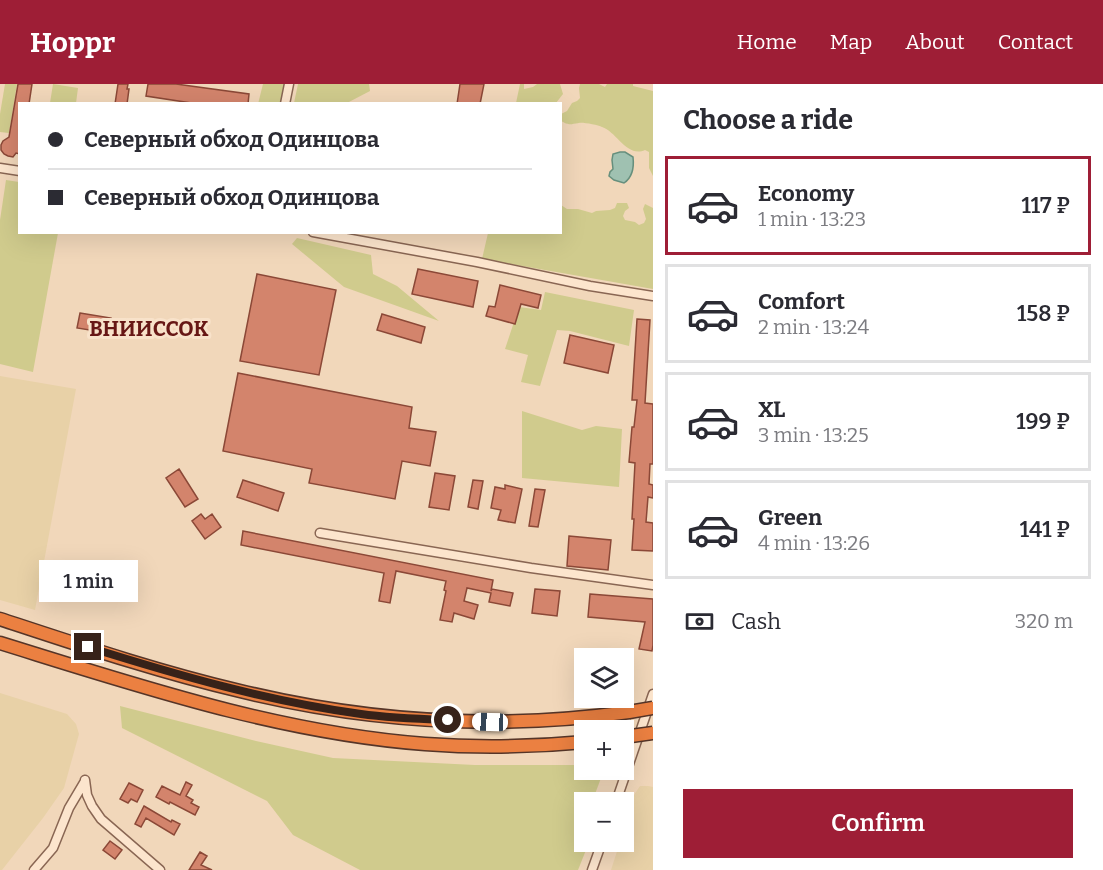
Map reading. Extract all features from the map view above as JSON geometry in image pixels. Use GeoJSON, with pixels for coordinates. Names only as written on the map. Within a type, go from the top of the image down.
{"type":"FeatureCollection","features":[{"type":"Feature","properties":{"kind":"highway"},"geometry":{"type":"LineString","coordinates":[[0,619],[240,692],[362,714],[427,720],[511,722],[565,719],[653,708]]}},
{"type":"Feature","properties":{"kind":"highway"},"geometry":{"type":"LineString","coordinates":[[0,643],[152,690],[237,713],[357,736],[426,744],[513,747],[574,743]]}},
{"type":"Feature","properties":{"kind":"highway"},"geometry":{"type":"LineString","coordinates":[[634,736],[653,733]]}},
{"type":"Feature","properties":{"kind":"street"},"geometry":{"type":"LineString","coordinates":[[285,102],[289,84]]}},
{"type":"Feature","properties":{"kind":"street"},"geometry":{"type":"LineString","coordinates":[[0,168],[18,171]]}},
{"type":"Feature","properties":{"kind":"street"},"geometry":{"type":"LineString","coordinates":[[324,234],[477,262],[590,286],[653,296]]}},
{"type":"Feature","properties":{"kind":"street"},"geometry":{"type":"LineString","coordinates":[[320,533],[531,568],[653,585]]}},
{"type":"Feature","properties":{"kind":"street"},"geometry":{"type":"LineString","coordinates":[[619,792],[653,694]]}},
{"type":"Feature","properties":{"kind":"street"},"geometry":{"type":"LineString","coordinates":[[34,870],[53,848],[69,808],[85,780],[87,795],[101,819],[160,870]]}},
{"type":"Feature","properties":{"kind":"street"},"geometry":{"type":"LineString","coordinates":[[592,870],[598,852]]}},
{"type":"Feature","properties":{"kind":"shaded area"},"geometry":{"type":"Polygon","coordinates":[[[5,84],[17,84],[9,133],[0,132],[0,114],[5,84]]]}},
{"type":"Feature","properties":{"kind":"shaded area"},"geometry":{"type":"Polygon","coordinates":[[[53,84],[78,88],[76,102],[50,102],[53,84]]]}},
{"type":"Feature","properties":{"kind":"shaded area"},"geometry":{"type":"Polygon","coordinates":[[[263,84],[286,84],[282,102],[258,102],[263,84]]]}},
{"type":"Feature","properties":{"kind":"shaded area"},"geometry":{"type":"Polygon","coordinates":[[[298,84],[369,84],[370,91],[349,102],[294,102],[298,84]]]}},
{"type":"Feature","properties":{"kind":"shaded area"},"geometry":{"type":"Polygon","coordinates":[[[520,84],[524,84],[524,89],[537,84],[560,84],[563,94],[557,102],[516,102],[520,84]]]}},
{"type":"Feature","properties":{"kind":"shaded area"},"geometry":{"type":"Polygon","coordinates":[[[580,84],[599,84],[605,87],[607,84],[633,84],[633,86],[653,91],[653,176],[649,168],[649,152],[627,148],[600,126],[583,123],[568,124],[562,121],[562,114],[580,98],[580,84]]]}},
{"type":"Feature","properties":{"kind":"shaded area"},"geometry":{"type":"Polygon","coordinates":[[[620,152],[633,157],[632,171],[624,183],[609,176],[613,169],[613,154],[620,152]]]}},
{"type":"Feature","properties":{"kind":"shaded area"},"geometry":{"type":"Polygon","coordinates":[[[6,180],[18,182],[18,234],[58,234],[33,372],[0,364],[0,220],[6,180]]]}},
{"type":"Feature","properties":{"kind":"shaded area"},"geometry":{"type":"Polygon","coordinates":[[[617,203],[627,203],[629,208],[623,216],[625,220],[639,225],[646,219],[643,209],[645,204],[653,208],[653,289],[482,259],[488,234],[562,234],[562,206],[567,209],[592,213],[615,208],[617,203]]]}},
{"type":"Feature","properties":{"kind":"shaded area"},"geometry":{"type":"Polygon","coordinates":[[[297,238],[371,255],[373,274],[397,286],[439,321],[344,287],[292,244],[297,238]]]}},
{"type":"Feature","properties":{"kind":"shaded area"},"geometry":{"type":"Polygon","coordinates":[[[545,292],[634,310],[629,346],[570,331],[557,330],[540,386],[521,382],[528,355],[505,349],[519,307],[541,310],[545,292]]]}},
{"type":"Feature","properties":{"kind":"shaded area"},"geometry":{"type":"Polygon","coordinates":[[[0,376],[76,389],[35,610],[0,600],[0,376]]]}},
{"type":"Feature","properties":{"kind":"shaded area"},"geometry":{"type":"Polygon","coordinates":[[[522,411],[582,430],[596,426],[622,429],[619,487],[522,478],[522,411]]]}},
{"type":"Feature","properties":{"kind":"shaded area"},"geometry":{"type":"Polygon","coordinates":[[[0,693],[67,714],[76,724],[79,734],[64,788],[2,870],[0,870],[0,693]]]}},
{"type":"Feature","properties":{"kind":"shaded area"},"geometry":{"type":"Polygon","coordinates":[[[120,706],[333,758],[475,765],[574,765],[574,780],[600,780],[596,792],[574,792],[574,852],[585,852],[578,870],[360,870],[293,835],[267,801],[122,728],[120,706]]]}},
{"type":"Feature","properties":{"kind":"shaded area"},"geometry":{"type":"Polygon","coordinates":[[[640,786],[653,787],[653,870],[611,870],[617,852],[634,852],[634,795],[640,786]]]}},
{"type":"Feature","properties":{"kind":"building"},"geometry":{"type":"Polygon","coordinates":[[[18,84],[32,84],[29,102],[18,102],[18,154],[13,157],[4,154],[1,150],[3,141],[9,137],[18,84]]]}},
{"type":"Feature","properties":{"kind":"building"},"geometry":{"type":"Polygon","coordinates":[[[118,84],[128,84],[127,102],[115,102],[118,84]]]}},
{"type":"Feature","properties":{"kind":"building"},"geometry":{"type":"Polygon","coordinates":[[[148,84],[176,84],[249,94],[248,102],[185,102],[146,96],[148,84]]]}},
{"type":"Feature","properties":{"kind":"building"},"geometry":{"type":"Polygon","coordinates":[[[460,84],[484,84],[480,102],[457,102],[460,84]]]}},
{"type":"Feature","properties":{"kind":"building"},"geometry":{"type":"Polygon","coordinates":[[[418,269],[478,281],[473,307],[412,294],[418,269]]]}},
{"type":"Feature","properties":{"kind":"building"},"geometry":{"type":"Polygon","coordinates":[[[257,274],[336,290],[319,375],[240,361],[257,274]]]}},
{"type":"Feature","properties":{"kind":"building"},"geometry":{"type":"Polygon","coordinates":[[[500,285],[541,295],[538,308],[521,304],[515,324],[486,316],[489,306],[495,307],[500,285]]]}},
{"type":"Feature","properties":{"kind":"building"},"geometry":{"type":"Polygon","coordinates":[[[80,313],[111,318],[108,333],[77,328],[80,313]]]}},
{"type":"Feature","properties":{"kind":"building"},"geometry":{"type":"Polygon","coordinates":[[[382,314],[425,327],[421,343],[377,330],[382,314]]]}},
{"type":"Feature","properties":{"kind":"building"},"geometry":{"type":"Polygon","coordinates":[[[637,319],[650,320],[645,403],[653,404],[653,464],[650,464],[649,484],[653,485],[653,498],[648,497],[646,522],[653,523],[653,551],[632,550],[635,463],[629,462],[637,400],[632,400],[637,319]]]}},
{"type":"Feature","properties":{"kind":"building"},"geometry":{"type":"Polygon","coordinates":[[[570,335],[614,345],[608,373],[564,363],[570,335]]]}},
{"type":"Feature","properties":{"kind":"building"},"geometry":{"type":"Polygon","coordinates":[[[238,373],[412,407],[409,428],[436,432],[430,466],[402,461],[395,499],[309,483],[312,469],[223,451],[238,373]]]}},
{"type":"Feature","properties":{"kind":"building"},"geometry":{"type":"Polygon","coordinates":[[[179,469],[198,499],[185,507],[166,478],[179,469]]]}},
{"type":"Feature","properties":{"kind":"building"},"geometry":{"type":"Polygon","coordinates":[[[435,473],[455,476],[449,510],[429,507],[435,473]]]}},
{"type":"Feature","properties":{"kind":"building"},"geometry":{"type":"Polygon","coordinates":[[[243,480],[284,493],[278,511],[237,497],[243,480]]]}},
{"type":"Feature","properties":{"kind":"building"},"geometry":{"type":"Polygon","coordinates":[[[473,480],[483,481],[478,509],[468,507],[473,480]]]}},
{"type":"Feature","properties":{"kind":"building"},"geometry":{"type":"Polygon","coordinates":[[[505,485],[522,489],[515,523],[498,520],[501,510],[491,508],[495,487],[505,489],[505,485]]]}},
{"type":"Feature","properties":{"kind":"building"},"geometry":{"type":"Polygon","coordinates":[[[535,489],[545,490],[538,527],[529,526],[535,489]]]}},
{"type":"Feature","properties":{"kind":"building"},"geometry":{"type":"Polygon","coordinates":[[[201,514],[205,519],[212,514],[221,527],[205,539],[192,521],[201,514]]]}},
{"type":"Feature","properties":{"kind":"building"},"geometry":{"type":"Polygon","coordinates":[[[243,531],[493,580],[491,591],[492,589],[513,593],[510,606],[489,602],[491,593],[467,588],[464,601],[478,605],[474,619],[454,613],[452,622],[440,620],[446,581],[396,571],[390,603],[379,601],[384,573],[241,545],[243,531]]]}},
{"type":"Feature","properties":{"kind":"building"},"geometry":{"type":"Polygon","coordinates":[[[569,536],[611,540],[608,570],[567,566],[569,536]]]}},
{"type":"Feature","properties":{"kind":"building"},"geometry":{"type":"Polygon","coordinates":[[[535,589],[560,591],[557,616],[532,613],[535,589]]]}},
{"type":"Feature","properties":{"kind":"building"},"geometry":{"type":"Polygon","coordinates":[[[590,594],[653,599],[652,651],[639,649],[645,622],[588,617],[590,594]]]}},
{"type":"Feature","properties":{"kind":"building"},"geometry":{"type":"Polygon","coordinates":[[[186,782],[192,785],[186,796],[193,800],[191,803],[199,807],[195,815],[156,797],[162,786],[180,795],[186,782]]]}},
{"type":"Feature","properties":{"kind":"building"},"geometry":{"type":"Polygon","coordinates":[[[129,783],[143,790],[137,802],[131,799],[128,803],[120,799],[129,783]]]}},
{"type":"Feature","properties":{"kind":"building"},"geometry":{"type":"Polygon","coordinates":[[[144,806],[171,822],[172,820],[180,824],[174,835],[146,818],[141,827],[135,824],[144,806]]]}},
{"type":"Feature","properties":{"kind":"building"},"geometry":{"type":"Polygon","coordinates":[[[110,841],[122,850],[115,859],[103,850],[110,841]]]}},
{"type":"Feature","properties":{"kind":"building"},"geometry":{"type":"Polygon","coordinates":[[[200,852],[207,856],[201,865],[212,870],[189,870],[200,852]]]}},
{"type":"Feature","properties":{"kind":"district","name":"ВНИИССОК"},"geometry":{"type":"Point","coordinates":[149,329]}},
{"type":"Feature","properties":{"kind":"route"},"geometry":{"type":"LineString","coordinates":[[88,647],[240,692],[362,714],[448,720]]}}]}
